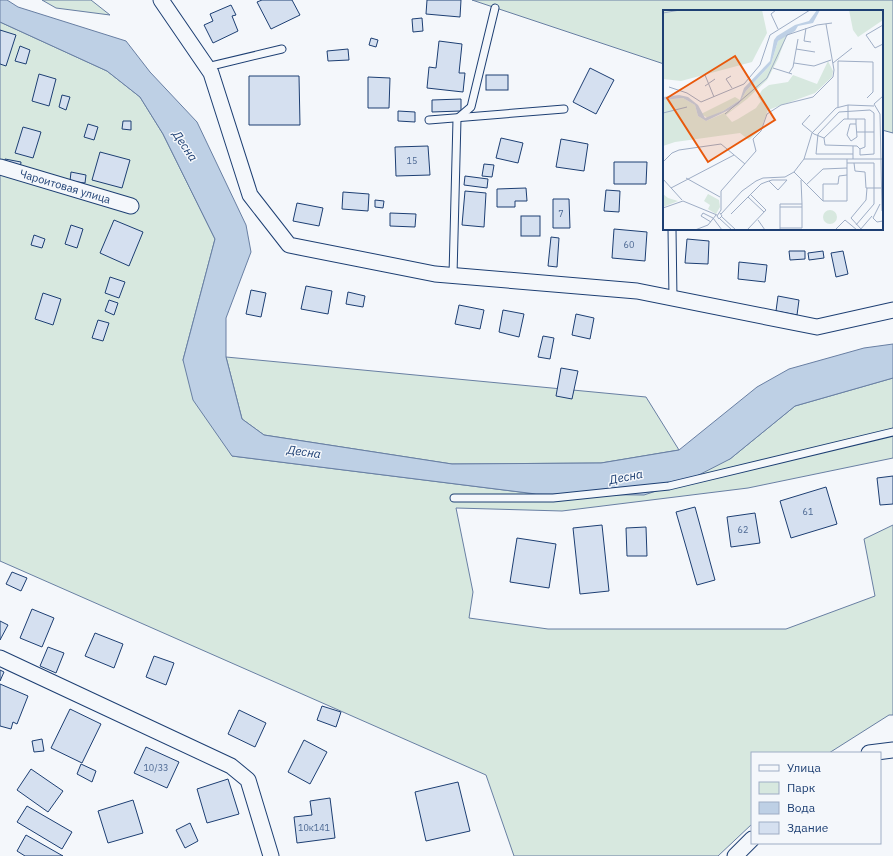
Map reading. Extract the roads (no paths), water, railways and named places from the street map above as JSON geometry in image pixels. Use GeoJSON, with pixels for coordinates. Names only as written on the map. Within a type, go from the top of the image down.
{"type":"FeatureCollection","features":[{"type":"Feature","properties":{"kind":"street"},"geometry":{"type":"LineString","coordinates":[[161,0],[211,73],[250,195],[289,245],[435,274],[637,291],[817,327],[893,310]]}},
{"type":"Feature","properties":{"kind":"street","name":"Чароитовая улица"},"geometry":{"type":"LineString","coordinates":[[0,167],[131,206]]}},
{"type":"Feature","properties":{"kind":"street"},"geometry":{"type":"LineString","coordinates":[[0,658],[231,766],[248,780],[271,856]]}},
{"type":"Feature","properties":{"kind":"street"},"geometry":{"type":"LineString","coordinates":[[877,752],[893,750]]}},
{"type":"Feature","properties":{"kind":"street"},"geometry":{"type":"LineString","coordinates":[[735,856],[751,840]]}},
{"type":"Feature","properties":{"kind":"lane"},"geometry":{"type":"LineString","coordinates":[[452,275],[457,119],[471,107],[495,8]]}},
{"type":"Feature","properties":{"kind":"lane"},"geometry":{"type":"LineString","coordinates":[[207,68],[282,49]]}},
{"type":"Feature","properties":{"kind":"lane"},"geometry":{"type":"LineString","coordinates":[[429,120],[457,119],[564,109]]}},
{"type":"Feature","properties":{"kind":"lane"},"geometry":{"type":"LineString","coordinates":[[672,230],[673,298]]}},
{"type":"Feature","properties":{"kind":"lane"},"geometry":{"type":"LineString","coordinates":[[454,498],[553,498],[670,486],[893,432]]}},
{"type":"Feature","properties":{"kind":"water","name":"Десна"},"geometry":{"type":"Polygon","coordinates":[[[0,0],[7,0],[18,7],[126,41],[150,72],[197,122],[246,225],[251,252],[226,318],[226,357],[242,419],[264,435],[452,464],[601,463],[679,450],[757,387],[789,369],[864,348],[893,344],[893,378],[795,406],[730,459],[687,481],[644,495],[536,494],[232,456],[193,400],[183,360],[215,239],[163,134],[140,97],[107,71],[0,22],[0,0]]]}}]}
